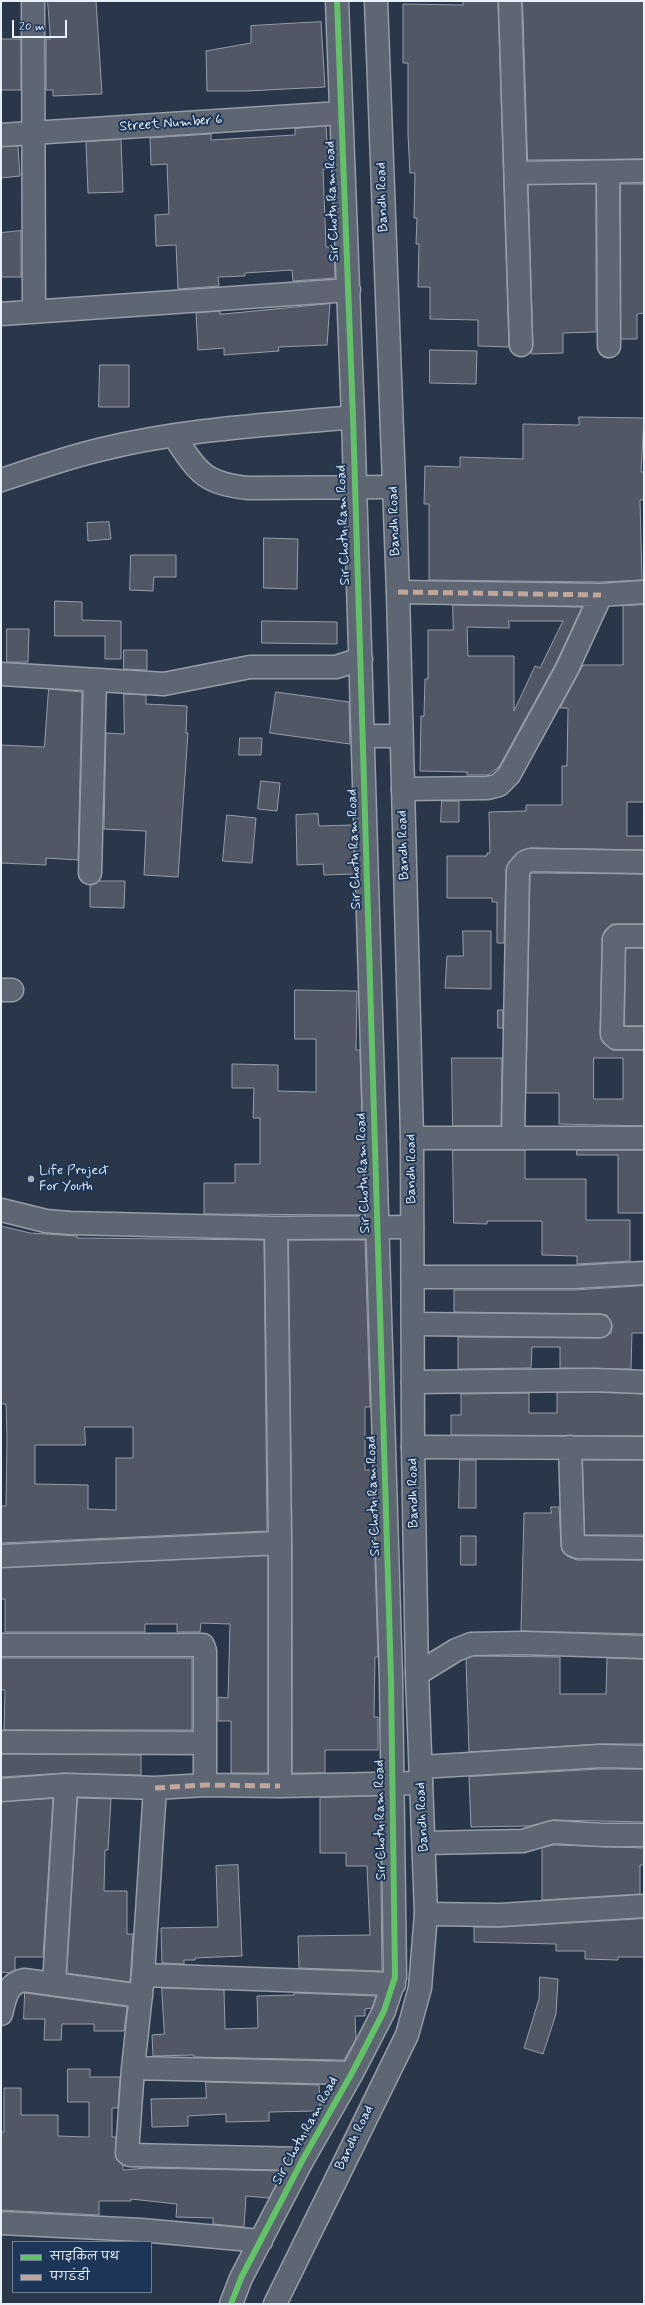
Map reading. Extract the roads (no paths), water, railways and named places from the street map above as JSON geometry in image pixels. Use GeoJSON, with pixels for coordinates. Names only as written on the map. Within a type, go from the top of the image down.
{"type":"FeatureCollection","features":[{"type":"Feature","properties":{"kind":"street"},"geometry":{"type":"LineString","coordinates":[[33,1],[35,134],[34,312]]}},
{"type":"Feature","properties":{"kind":"street","name":"Sir Chotu Ram Road"},"geometry":{"type":"LineString","coordinates":[[231,2304],[241,2278],[303,2159],[352,2073],[384,2011],[394,1984],[393,1784],[378,1227],[353,417],[337,1]]}},
{"type":"Feature","properties":{"kind":"street","name":"Bandh Road"},"geometry":{"type":"LineString","coordinates":[[275,2304],[406,2035],[420,1988],[426,1914],[425,1843],[417,1674],[413,1447],[412,1138],[398,592],[376,1]]}},
{"type":"Feature","properties":{"kind":"street"},"geometry":{"type":"LineString","coordinates":[[510,1],[517,174],[521,345]]}},
{"type":"Feature","properties":{"kind":"street","name":"Street Number 6"},"geometry":{"type":"LineString","coordinates":[[1,135],[342,113]]}},
{"type":"Feature","properties":{"kind":"street"},"geometry":{"type":"LineString","coordinates":[[517,174],[644,171]]}},
{"type":"Feature","properties":{"kind":"street"},"geometry":{"type":"LineString","coordinates":[[608,172],[609,346]]}},
{"type":"Feature","properties":{"kind":"street"},"geometry":{"type":"LineString","coordinates":[[1,314],[348,290]]}},
{"type":"Feature","properties":{"kind":"street"},"geometry":{"type":"LineString","coordinates":[[1,480],[102,449],[174,436],[222,429],[353,417]]}},
{"type":"Feature","properties":{"kind":"street"},"geometry":{"type":"LineString","coordinates":[[174,436],[198,469],[214,482],[226,486],[249,488],[394,487]]}},
{"type":"Feature","properties":{"kind":"street"},"geometry":{"type":"LineString","coordinates":[[398,592],[601,595],[644,592]]}},
{"type":"Feature","properties":{"kind":"street"},"geometry":{"type":"LineString","coordinates":[[403,789],[488,788],[499,784],[509,775],[567,669],[601,595]]}},
{"type":"Feature","properties":{"kind":"street"},"geometry":{"type":"LineString","coordinates":[[1,674],[164,684],[250,667],[336,667],[360,659]]}},
{"type":"Feature","properties":{"kind":"street"},"geometry":{"type":"LineString","coordinates":[[90,873],[95,680]]}},
{"type":"Feature","properties":{"kind":"street"},"geometry":{"type":"LineString","coordinates":[[363,736],[401,736]]}},
{"type":"Feature","properties":{"kind":"street"},"geometry":{"type":"LineString","coordinates":[[513,1138],[518,870],[525,862],[530,860],[644,862]]}},
{"type":"Feature","properties":{"kind":"street"},"geometry":{"type":"LineString","coordinates":[[644,936],[617,936],[614,939],[612,1034],[616,1038],[644,1038]]}},
{"type":"Feature","properties":{"kind":"street"},"geometry":{"type":"LineString","coordinates":[[412,1138],[644,1138]]}},
{"type":"Feature","properties":{"kind":"street"},"geometry":{"type":"LineString","coordinates":[[1,1210],[46,1220],[70,1223],[276,1228],[412,1226]]}},
{"type":"Feature","properties":{"kind":"street"},"geometry":{"type":"LineString","coordinates":[[276,1228],[280,1543],[280,1786]]}},
{"type":"Feature","properties":{"kind":"street"},"geometry":{"type":"LineString","coordinates":[[413,1277],[574,1277],[644,1273]]}},
{"type":"Feature","properties":{"kind":"street"},"geometry":{"type":"LineString","coordinates":[[413,1324],[600,1326]]}},
{"type":"Feature","properties":{"kind":"street"},"geometry":{"type":"LineString","coordinates":[[413,1382],[595,1380],[644,1382]]}},
{"type":"Feature","properties":{"kind":"street"},"geometry":{"type":"LineString","coordinates":[[413,1447],[644,1448]]}},
{"type":"Feature","properties":{"kind":"street"},"geometry":{"type":"LineString","coordinates":[[570,1447],[573,1544],[577,1547],[644,1548]]}},
{"type":"Feature","properties":{"kind":"street"},"geometry":{"type":"LineString","coordinates":[[1,1556],[280,1543]]}},
{"type":"Feature","properties":{"kind":"street"},"geometry":{"type":"LineString","coordinates":[[417,1674],[456,1650],[471,1644],[523,1643],[644,1647]]}},
{"type":"Feature","properties":{"kind":"street"},"geometry":{"type":"LineString","coordinates":[[1,1645],[203,1645],[205,1651],[205,1785]]}},
{"type":"Feature","properties":{"kind":"street"},"geometry":{"type":"LineString","coordinates":[[1,1742],[205,1743]]}},
{"type":"Feature","properties":{"kind":"street"},"geometry":{"type":"LineString","coordinates":[[1,1790],[66,1785],[155,1788],[205,1785],[280,1786],[393,1784],[421,1775],[601,1756],[644,1757]]}},
{"type":"Feature","properties":{"kind":"street"},"geometry":{"type":"LineString","coordinates":[[54,1984],[66,1785]]}},
{"type":"Feature","properties":{"kind":"street"},"geometry":{"type":"LineString","coordinates":[[155,1788],[142,1985],[126,2151],[128,2154],[303,2159]]}},
{"type":"Feature","properties":{"kind":"street"},"geometry":{"type":"LineString","coordinates":[[425,1843],[523,1841],[553,1832],[603,1835],[644,1835]]}},
{"type":"Feature","properties":{"kind":"street"},"geometry":{"type":"LineString","coordinates":[[426,1914],[500,1915],[644,1906]]}},
{"type":"Feature","properties":{"kind":"street"},"geometry":{"type":"LineString","coordinates":[[1,2014],[7,1992],[18,1982],[142,1985],[394,1984]]}},
{"type":"Feature","properties":{"kind":"street"},"geometry":{"type":"LineString","coordinates":[[133,2068],[352,2073]]}},
{"type":"Feature","properties":{"kind":"street"},"geometry":{"type":"LineString","coordinates":[[1,2223],[141,2230],[261,2241]]}},
{"type":"Feature","properties":{"kind":"place","name":"Life Project For Youth"},"geometry":{"type":"Point","coordinates":[31,1179]}}]}
